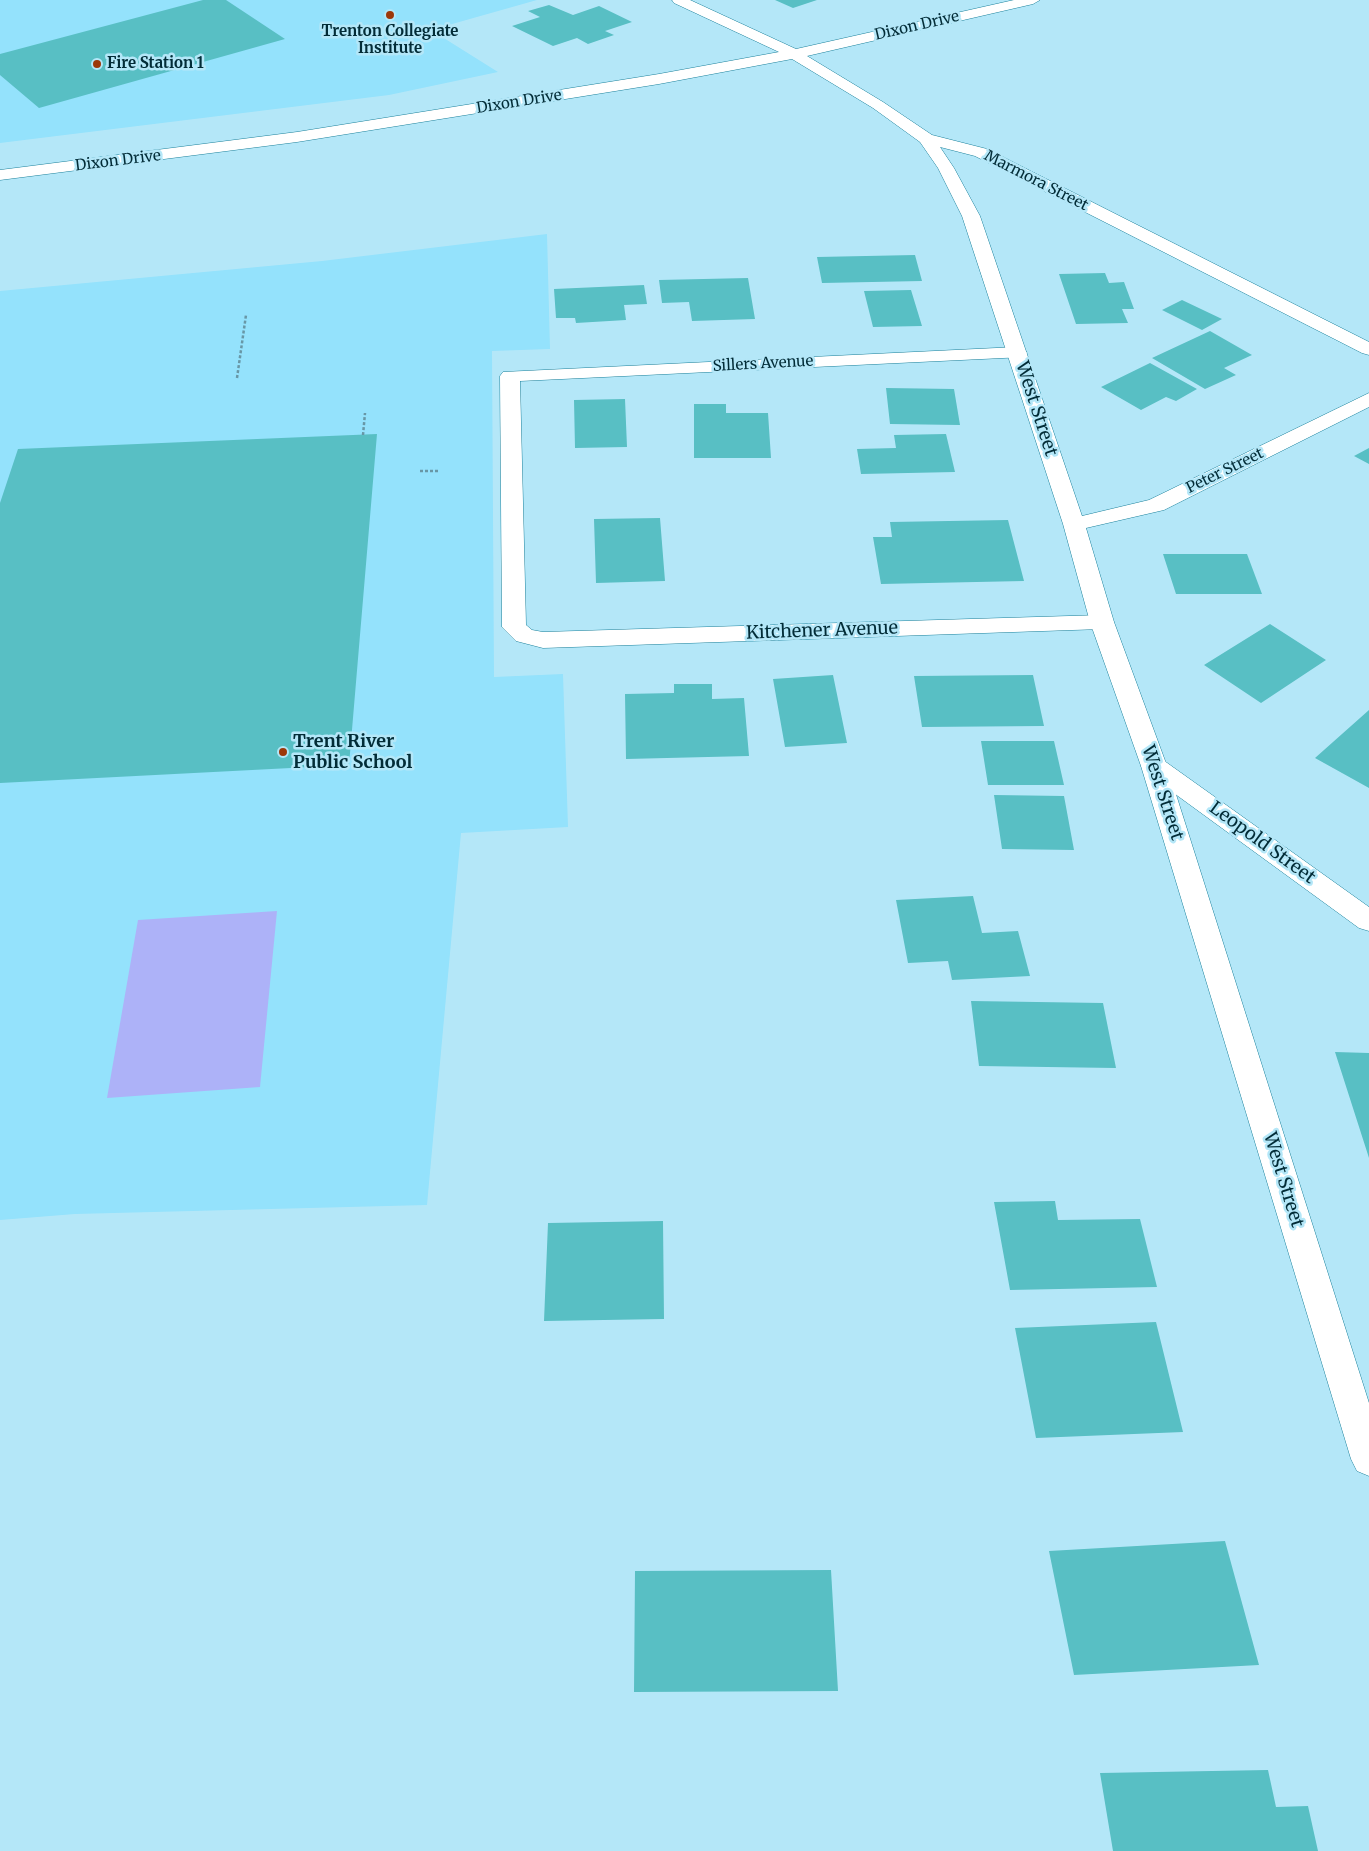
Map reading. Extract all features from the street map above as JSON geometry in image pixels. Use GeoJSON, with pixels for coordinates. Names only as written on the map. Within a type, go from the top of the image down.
{"type":"FeatureCollection","features":[{"type":"Feature","properties":{"kind":"street","name":"Marmora Street"},"geometry":{"type":"LineString","coordinates":[[679,0],[794,54],[878,105],[926,140],[980,152],[1369,349]]}},
{"type":"Feature","properties":{"kind":"street","name":"Dixon Drive"},"geometry":{"type":"LineString","coordinates":[[0,175],[171,154],[346,129],[659,79],[794,54],[1033,0]]}},
{"type":"Feature","properties":{"kind":"street","name":"West Street"},"geometry":{"type":"LineString","coordinates":[[926,140],[946,168],[971,216],[1074,524],[1102,622],[1154,766],[1369,1459]]}},
{"type":"Feature","properties":{"kind":"street","name":"Sillers Avenue"},"geometry":{"type":"LineString","coordinates":[[543,640],[524,636],[514,627],[510,376],[1017,353]]}},
{"type":"Feature","properties":{"kind":"street","name":"Peter Street"},"geometry":{"type":"LineString","coordinates":[[1074,524],[1156,504],[1261,454],[1369,399]]}},
{"type":"Feature","properties":{"kind":"street","name":"Kitchener Avenue"},"geometry":{"type":"LineString","coordinates":[[543,640],[1102,622]]}},
{"type":"Feature","properties":{"kind":"street","name":"Leopold Street"},"geometry":{"type":"LineString","coordinates":[[1154,766],[1369,921]]}},
{"type":"Feature","properties":{"kind":"path"},"geometry":{"type":"LineString","coordinates":[[237,378],[246,315]]}},
{"type":"Feature","properties":{"kind":"path"},"geometry":{"type":"LineString","coordinates":[[363,435],[365,413]]}},
{"type":"Feature","properties":{"kind":"path"},"geometry":{"type":"LineString","coordinates":[[420,471],[440,471]]}},
{"type":"Feature","properties":{"kind":"shaded area"},"geometry":{"type":"Polygon","coordinates":[[[0,0],[537,0],[431,30],[498,72],[389,95],[0,143],[0,0]]]}},
{"type":"Feature","properties":{"kind":"shaded area","name":"Trent River Public School"},"geometry":{"type":"Polygon","coordinates":[[[547,234],[550,349],[492,351],[494,677],[563,674],[568,827],[461,833],[427,1205],[75,1214],[0,1220],[0,291],[322,261],[547,234]]]}},
{"type":"Feature","properties":{"kind":"shaded area"},"geometry":{"type":"Polygon","coordinates":[[[277,911],[260,1087],[107,1098],[138,920],[277,911]]]}},
{"type":"Feature","properties":{"kind":"building","name":"Fire Station 1"},"geometry":{"type":"Polygon","coordinates":[[[203,0],[226,0],[285,39],[39,108],[0,75],[0,54],[203,0]]]}},
{"type":"Feature","properties":{"kind":"building"},"geometry":{"type":"Polygon","coordinates":[[[775,0],[817,0],[793,8],[775,0]]]}},
{"type":"Feature","properties":{"kind":"building"},"geometry":{"type":"Polygon","coordinates":[[[549,5],[573,15],[599,6],[632,22],[605,31],[614,35],[588,44],[577,38],[553,46],[512,26],[540,17],[528,11],[549,5]]]}},
{"type":"Feature","properties":{"kind":"building"},"geometry":{"type":"Polygon","coordinates":[[[915,255],[922,281],[822,283],[817,257],[915,255]]]}},
{"type":"Feature","properties":{"kind":"building"},"geometry":{"type":"Polygon","coordinates":[[[1105,273],[1109,283],[1124,282],[1134,309],[1122,309],[1128,323],[1076,324],[1059,274],[1105,273]]]}},
{"type":"Feature","properties":{"kind":"building"},"geometry":{"type":"Polygon","coordinates":[[[748,278],[755,319],[692,321],[689,302],[662,303],[659,280],[748,278]]]}},
{"type":"Feature","properties":{"kind":"building"},"geometry":{"type":"Polygon","coordinates":[[[644,285],[647,304],[624,305],[626,320],[576,323],[575,318],[556,318],[554,289],[644,285]]]}},
{"type":"Feature","properties":{"kind":"building"},"geometry":{"type":"Polygon","coordinates":[[[911,290],[922,326],[873,327],[864,291],[911,290]]]}},
{"type":"Feature","properties":{"kind":"building"},"geometry":{"type":"Polygon","coordinates":[[[1182,300],[1222,319],[1202,330],[1162,310],[1182,300]]]}},
{"type":"Feature","properties":{"kind":"building"},"geometry":{"type":"Polygon","coordinates":[[[1210,331],[1252,355],[1224,368],[1236,375],[1205,389],[1152,358],[1210,331]]]}},
{"type":"Feature","properties":{"kind":"building"},"geometry":{"type":"Polygon","coordinates":[[[1150,363],[1197,389],[1176,401],[1166,397],[1141,410],[1101,387],[1150,363]]]}},
{"type":"Feature","properties":{"kind":"building"},"geometry":{"type":"Polygon","coordinates":[[[886,388],[954,389],[960,425],[890,424],[886,388]]]}},
{"type":"Feature","properties":{"kind":"building"},"geometry":{"type":"Polygon","coordinates":[[[625,399],[627,447],[575,448],[574,400],[625,399]]]}},
{"type":"Feature","properties":{"kind":"building"},"geometry":{"type":"Polygon","coordinates":[[[694,404],[726,404],[726,413],[768,413],[771,458],[694,458],[694,404]]]}},
{"type":"Feature","properties":{"kind":"building"},"geometry":{"type":"Polygon","coordinates":[[[377,434],[349,765],[0,783],[0,503],[18,449],[377,434]]]}},
{"type":"Feature","properties":{"kind":"building"},"geometry":{"type":"Polygon","coordinates":[[[946,434],[955,472],[861,474],[857,449],[896,448],[894,435],[946,434]]]}},
{"type":"Feature","properties":{"kind":"building"},"geometry":{"type":"Polygon","coordinates":[[[1369,448],[1369,464],[1354,456],[1369,448]]]}},
{"type":"Feature","properties":{"kind":"building"},"geometry":{"type":"Polygon","coordinates":[[[660,518],[665,581],[596,583],[594,519],[660,518]]]}},
{"type":"Feature","properties":{"kind":"building"},"geometry":{"type":"Polygon","coordinates":[[[1008,520],[1024,581],[881,584],[873,537],[892,537],[890,522],[1008,520]]]}},
{"type":"Feature","properties":{"kind":"building"},"geometry":{"type":"Polygon","coordinates":[[[1163,554],[1247,554],[1262,594],[1176,594],[1163,554]]]}},
{"type":"Feature","properties":{"kind":"building"},"geometry":{"type":"Polygon","coordinates":[[[1270,624],[1326,660],[1261,703],[1204,665],[1270,624]]]}},
{"type":"Feature","properties":{"kind":"building"},"geometry":{"type":"Polygon","coordinates":[[[833,675],[847,743],[785,747],[773,679],[833,675]]]}},
{"type":"Feature","properties":{"kind":"building"},"geometry":{"type":"Polygon","coordinates":[[[1033,675],[1044,726],[922,727],[914,676],[1033,675]]]}},
{"type":"Feature","properties":{"kind":"building"},"geometry":{"type":"Polygon","coordinates":[[[674,684],[712,684],[712,699],[744,698],[749,756],[626,759],[625,694],[674,693],[674,684]]]}},
{"type":"Feature","properties":{"kind":"building"},"geometry":{"type":"Polygon","coordinates":[[[1369,710],[1369,788],[1315,758],[1369,710]]]}},
{"type":"Feature","properties":{"kind":"building"},"geometry":{"type":"Polygon","coordinates":[[[981,741],[1054,741],[1064,785],[988,785],[981,741]]]}},
{"type":"Feature","properties":{"kind":"building"},"geometry":{"type":"Polygon","coordinates":[[[994,795],[1064,796],[1074,850],[1002,849],[994,795]]]}},
{"type":"Feature","properties":{"kind":"building"},"geometry":{"type":"Polygon","coordinates":[[[973,896],[982,933],[1018,931],[1030,976],[952,980],[948,961],[908,963],[896,900],[973,896]]]}},
{"type":"Feature","properties":{"kind":"building"},"geometry":{"type":"Polygon","coordinates":[[[971,1001],[1103,1003],[1116,1068],[979,1066],[971,1001]]]}},
{"type":"Feature","properties":{"kind":"building"},"geometry":{"type":"Polygon","coordinates":[[[1335,1052],[1369,1053],[1369,1158],[1335,1052]]]}},
{"type":"Feature","properties":{"kind":"building"},"geometry":{"type":"Polygon","coordinates":[[[1055,1201],[1058,1220],[1140,1219],[1157,1287],[1010,1290],[994,1202],[1055,1201]]]}},
{"type":"Feature","properties":{"kind":"building"},"geometry":{"type":"Polygon","coordinates":[[[663,1221],[664,1319],[544,1321],[548,1223],[663,1221]]]}},
{"type":"Feature","properties":{"kind":"building"},"geometry":{"type":"Polygon","coordinates":[[[1156,1322],[1183,1432],[1036,1438],[1015,1328],[1156,1322]]]}},
{"type":"Feature","properties":{"kind":"building"},"geometry":{"type":"Polygon","coordinates":[[[1225,1541],[1259,1665],[1074,1675],[1049,1551],[1225,1541]]]}},
{"type":"Feature","properties":{"kind":"building"},"geometry":{"type":"Polygon","coordinates":[[[831,1570],[838,1691],[634,1692],[635,1571],[831,1570]]]}},
{"type":"Feature","properties":{"kind":"building"},"geometry":{"type":"Polygon","coordinates":[[[1268,1770],[1276,1807],[1308,1806],[1318,1851],[1113,1851],[1100,1773],[1268,1770]]]}},
{"type":"Feature","properties":{"kind":"place","name":"Trenton Collegiate Institute"},"geometry":{"type":"Point","coordinates":[390,15]}},
{"type":"Feature","properties":{"kind":"place","name":"Fire Station 1"},"geometry":{"type":"Point","coordinates":[97,64]}},
{"type":"Feature","properties":{"kind":"place","name":"Trent River Public School"},"geometry":{"type":"Point","coordinates":[283,752]}}]}
